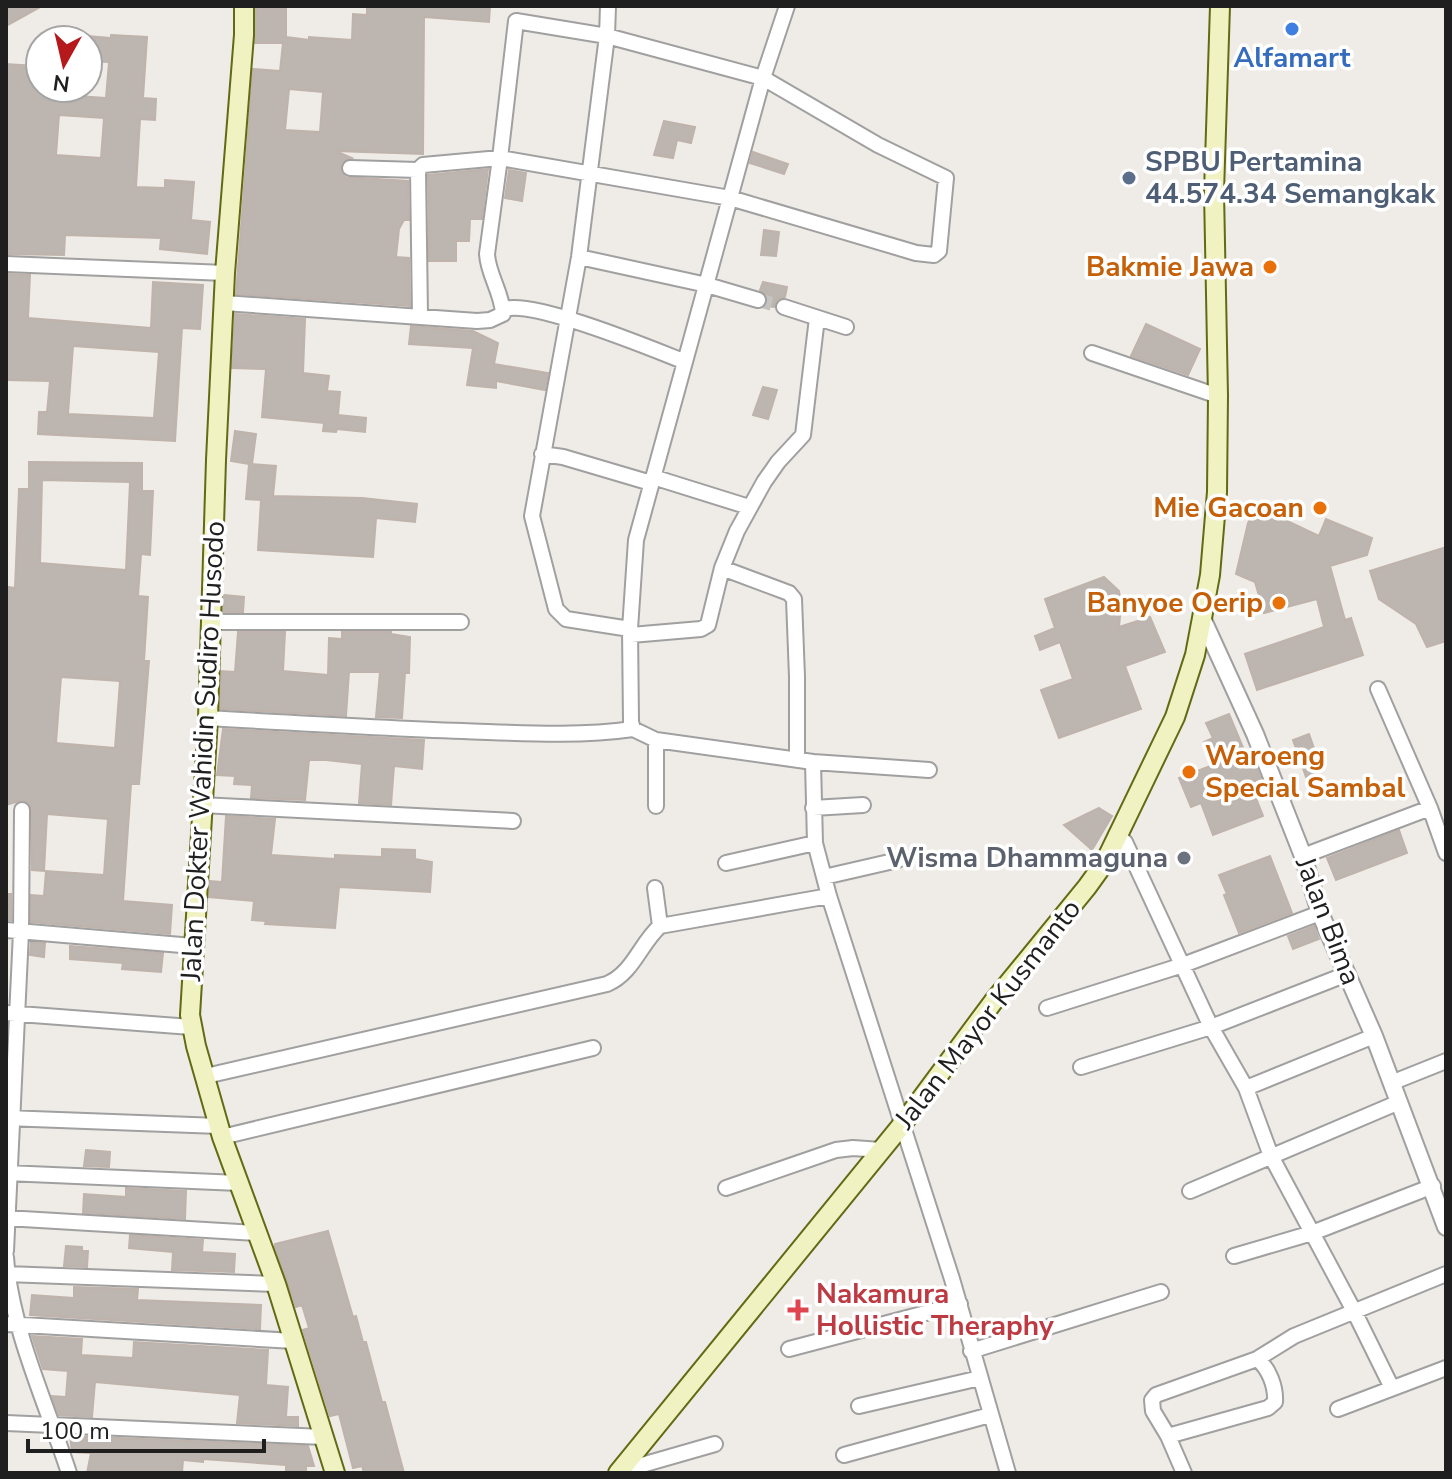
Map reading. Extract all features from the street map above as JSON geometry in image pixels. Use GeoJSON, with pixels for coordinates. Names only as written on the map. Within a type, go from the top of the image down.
{"type":"FeatureCollection","features":[{"type":"Feature","properties":{"kind":"main road","name":"Jalan Dokter Wahidin Sudiro Husodo"},"geometry":{"type":"LineString","coordinates":[[244,6],[225,273],[208,718],[193,946],[191,1027],[220,1132],[276,1284],[335,1473]]}},
{"type":"Feature","properties":{"kind":"main road","name":"Jalan Mayor Kusmanto"},"geometry":{"type":"LineString","coordinates":[[620,1472],[689,1383],[901,1126],[993,1002],[1087,887],[1105,862],[1175,717],[1195,655],[1214,533],[1218,396],[1214,192],[1220,6]]}},
{"type":"Feature","properties":{"kind":"street"},"geometry":{"type":"LineString","coordinates":[[608,6],[607,36],[579,257],[532,516],[556,609],[566,619],[631,632],[701,629],[708,625],[722,568],[749,507],[778,462],[803,435],[817,318]]}},
{"type":"Feature","properties":{"kind":"street"},"geometry":{"type":"LineString","coordinates":[[633,729],[631,632],[635,545],[683,361],[707,285],[763,78],[787,6]]}},
{"type":"Feature","properties":{"kind":"street"},"geometry":{"type":"LineString","coordinates":[[420,316],[418,170],[423,165],[500,158],[589,172],[730,198],[916,253],[934,255],[939,251],[946,178],[878,145],[763,78],[516,14],[500,158],[487,254],[502,297],[503,314]]}},
{"type":"Feature","properties":{"kind":"street"},"geometry":{"type":"LineString","coordinates":[[350,168],[418,170]]}},
{"type":"Feature","properties":{"kind":"street"},"geometry":{"type":"LineString","coordinates":[[579,257],[707,285],[758,300]]}},
{"type":"Feature","properties":{"kind":"street"},"geometry":{"type":"LineString","coordinates":[[6,264],[225,273]]}},
{"type":"Feature","properties":{"kind":"street"},"geometry":{"type":"LineString","coordinates":[[224,303],[477,321],[490,320],[513,306],[569,319],[683,361]]}},
{"type":"Feature","properties":{"kind":"street"},"geometry":{"type":"LineString","coordinates":[[784,307],[846,327]]}},
{"type":"Feature","properties":{"kind":"street"},"geometry":{"type":"LineString","coordinates":[[1092,353],[1218,396]]}},
{"type":"Feature","properties":{"kind":"street"},"geometry":{"type":"LineString","coordinates":[[542,454],[749,507]]}},
{"type":"Feature","properties":{"kind":"street"},"geometry":{"type":"LineString","coordinates":[[722,568],[789,593],[794,599],[797,760]]}},
{"type":"Feature","properties":{"kind":"street","name":"Jalan Bima"},"geometry":{"type":"LineString","coordinates":[[1202,618],[1255,734],[1303,856],[1320,913],[1374,1036],[1446,1227]]}},
{"type":"Feature","properties":{"kind":"street"},"geometry":{"type":"LineString","coordinates":[[212,622],[461,622]]}},
{"type":"Feature","properties":{"kind":"street"},"geometry":{"type":"LineString","coordinates":[[1378,689],[1430,808],[1446,853]]}},
{"type":"Feature","properties":{"kind":"street"},"geometry":{"type":"LineString","coordinates":[[208,718],[523,733],[607,733],[633,729],[656,740],[797,760],[929,770]]}},
{"type":"Feature","properties":{"kind":"street"},"geometry":{"type":"LineString","coordinates":[[656,740],[656,806]]}},
{"type":"Feature","properties":{"kind":"street"},"geometry":{"type":"LineString","coordinates":[[813,762],[815,843],[829,896],[960,1304],[1008,1473]]}},
{"type":"Feature","properties":{"kind":"street"},"geometry":{"type":"LineString","coordinates":[[201,805],[513,821]]}},
{"type":"Feature","properties":{"kind":"street"},"geometry":{"type":"LineString","coordinates":[[813,808],[863,805]]}},
{"type":"Feature","properties":{"kind":"street"},"geometry":{"type":"LineString","coordinates":[[1303,856],[1430,808]]}},
{"type":"Feature","properties":{"kind":"street"},"geometry":{"type":"LineString","coordinates":[[6,1251],[11,1013],[22,810]]}},
{"type":"Feature","properties":{"kind":"street"},"geometry":{"type":"LineString","coordinates":[[1116,835],[1125,842],[1211,1027],[1246,1088],[1271,1156],[1392,1388]]}},
{"type":"Feature","properties":{"kind":"street"},"geometry":{"type":"LineString","coordinates":[[726,863],[815,843]]}},
{"type":"Feature","properties":{"kind":"street"},"geometry":{"type":"LineString","coordinates":[[824,877],[898,860]]}},
{"type":"Feature","properties":{"kind":"street"},"geometry":{"type":"LineString","coordinates":[[655,888],[660,926]]}},
{"type":"Feature","properties":{"kind":"street"},"geometry":{"type":"LineString","coordinates":[[206,1076],[607,984],[618,980],[660,926],[829,896]]}},
{"type":"Feature","properties":{"kind":"street"},"geometry":{"type":"LineString","coordinates":[[1047,1008],[1183,965],[1320,913]]}},
{"type":"Feature","properties":{"kind":"street"},"geometry":{"type":"LineString","coordinates":[[14,931],[193,946]]}},
{"type":"Feature","properties":{"kind":"street"},"geometry":{"type":"LineString","coordinates":[[1081,1067],[1211,1027],[1347,974]]}},
{"type":"Feature","properties":{"kind":"street"},"geometry":{"type":"LineString","coordinates":[[11,1013],[191,1027]]}},
{"type":"Feature","properties":{"kind":"street"},"geometry":{"type":"LineString","coordinates":[[1246,1088],[1374,1036]]}},
{"type":"Feature","properties":{"kind":"street"},"geometry":{"type":"LineString","coordinates":[[9,1118],[220,1132],[593,1048]]}},
{"type":"Feature","properties":{"kind":"street"},"geometry":{"type":"LineString","coordinates":[[1391,1083],[1446,1061]]}},
{"type":"Feature","properties":{"kind":"street"},"geometry":{"type":"LineString","coordinates":[[1190,1191],[1397,1103]]}},
{"type":"Feature","properties":{"kind":"street"},"geometry":{"type":"LineString","coordinates":[[726,1188],[836,1150],[881,1150]]}},
{"type":"Feature","properties":{"kind":"street"},"geometry":{"type":"LineString","coordinates":[[7,1173],[239,1183]]}},
{"type":"Feature","properties":{"kind":"street"},"geometry":{"type":"LineString","coordinates":[[1234,1256],[1312,1233],[1433,1186]]}},
{"type":"Feature","properties":{"kind":"street"},"geometry":{"type":"LineString","coordinates":[[7,1218],[257,1233]]}},
{"type":"Feature","properties":{"kind":"street"},"geometry":{"type":"LineString","coordinates":[[6,1257],[13,1324],[69,1473]]}},
{"type":"Feature","properties":{"kind":"street"},"geometry":{"type":"LineString","coordinates":[[7,1274],[276,1284]]}},
{"type":"Feature","properties":{"kind":"street"},"geometry":{"type":"LineString","coordinates":[[1184,1473],[1153,1411],[1152,1400],[1156,1395],[1257,1359],[1294,1336],[1446,1274]]}},
{"type":"Feature","properties":{"kind":"street"},"geometry":{"type":"LineString","coordinates":[[971,1351],[1161,1292]]}},
{"type":"Feature","properties":{"kind":"street"},"geometry":{"type":"LineString","coordinates":[[789,1349],[960,1304]]}},
{"type":"Feature","properties":{"kind":"street"},"geometry":{"type":"LineString","coordinates":[[13,1324],[294,1341]]}},
{"type":"Feature","properties":{"kind":"street"},"geometry":{"type":"LineString","coordinates":[[1168,1436],[1268,1408],[1275,1402],[1274,1388],[1265,1365],[1257,1359]]}},
{"type":"Feature","properties":{"kind":"street"},"geometry":{"type":"LineString","coordinates":[[1338,1409],[1446,1368]]}},
{"type":"Feature","properties":{"kind":"street"},"geometry":{"type":"LineString","coordinates":[[859,1406],[980,1378]]}},
{"type":"Feature","properties":{"kind":"street"},"geometry":{"type":"LineString","coordinates":[[844,1455],[990,1415]]}},
{"type":"Feature","properties":{"kind":"street"},"geometry":{"type":"LineString","coordinates":[[6,1423],[324,1437]]}},
{"type":"Feature","properties":{"kind":"street"},"geometry":{"type":"LineString","coordinates":[[620,1472],[715,1444]]}},
{"type":"Feature","properties":{"kind":"building"},"geometry":{"type":"Polygon","coordinates":[[[6,6],[42,6],[6,26],[6,6]]]}},
{"type":"Feature","properties":{"kind":"building"},"geometry":{"type":"Polygon","coordinates":[[[256,6],[286,6],[286,37],[352,40],[353,14],[367,15],[367,6],[490,6],[489,22],[424,17],[423,154],[335,151],[352,158],[341,163],[341,172],[345,177],[408,181],[409,220],[404,220],[399,229],[396,257],[409,258],[410,306],[236,294],[253,69],[280,71],[283,43],[255,43],[256,6]],[[289,89],[285,130],[320,132],[323,92],[289,89]]]}},
{"type":"Feature","properties":{"kind":"building"},"geometry":{"type":"Polygon","coordinates":[[[104,37],[147,37],[143,98],[156,99],[155,120],[140,119],[136,187],[165,188],[165,180],[194,182],[191,220],[210,222],[207,254],[160,249],[161,238],[65,235],[64,255],[6,254],[6,64],[24,65],[24,104],[104,104],[109,62],[104,62],[104,37]],[[59,115],[56,155],[101,158],[104,118],[59,115]]]}},
{"type":"Feature","properties":{"kind":"building"},"geometry":{"type":"Polygon","coordinates":[[[664,121],[695,127],[691,143],[677,140],[673,158],[654,155],[664,121]]]}},
{"type":"Feature","properties":{"kind":"building"},"geometry":{"type":"Polygon","coordinates":[[[753,152],[788,164],[784,174],[750,163],[753,152]]]}},
{"type":"Feature","properties":{"kind":"building"},"geometry":{"type":"Polygon","coordinates":[[[488,169],[482,219],[470,219],[469,241],[456,241],[456,261],[429,261],[428,175],[488,169]]]}},
{"type":"Feature","properties":{"kind":"building"},"geometry":{"type":"Polygon","coordinates":[[[509,170],[526,173],[522,201],[505,198],[509,170]]]}},
{"type":"Feature","properties":{"kind":"building"},"geometry":{"type":"Polygon","coordinates":[[[764,230],[779,232],[776,256],[761,255],[764,230]]]}},
{"type":"Feature","properties":{"kind":"building"},"geometry":{"type":"Polygon","coordinates":[[[6,274],[30,275],[28,318],[151,328],[153,282],[203,285],[200,329],[182,328],[175,441],[38,434],[39,412],[47,412],[50,381],[6,380],[6,274]],[[73,346],[68,414],[154,418],[159,352],[73,346]]]}},
{"type":"Feature","properties":{"kind":"building"},"geometry":{"type":"Polygon","coordinates":[[[763,282],[787,287],[785,297],[778,299],[774,307],[766,306],[767,297],[760,290],[763,282]]]}},
{"type":"Feature","properties":{"kind":"building"},"geometry":{"type":"Polygon","coordinates":[[[235,314],[305,319],[303,373],[329,376],[327,391],[340,392],[338,415],[366,418],[365,432],[323,431],[324,423],[262,417],[266,369],[232,368],[235,314]]]}},
{"type":"Feature","properties":{"kind":"building"},"geometry":{"type":"Polygon","coordinates":[[[1146,324],[1200,349],[1188,375],[1131,356],[1146,324]]]}},
{"type":"Feature","properties":{"kind":"building"},"geometry":{"type":"Polygon","coordinates":[[[411,326],[473,331],[498,343],[494,364],[548,373],[545,390],[496,381],[496,388],[467,385],[473,348],[409,344],[411,326]]]}},
{"type":"Feature","properties":{"kind":"building"},"geometry":{"type":"Polygon","coordinates":[[[763,387],[777,390],[768,419],[753,415],[763,387]]]}},
{"type":"Feature","properties":{"kind":"building"},"geometry":{"type":"Polygon","coordinates":[[[235,431],[256,434],[252,464],[276,466],[273,496],[362,498],[417,504],[415,522],[376,518],[373,557],[258,550],[261,500],[246,499],[249,464],[231,461],[235,431]]]}},
{"type":"Feature","properties":{"kind":"building"},"geometry":{"type":"Polygon","coordinates":[[[29,462],[142,463],[142,491],[153,491],[150,555],[141,554],[138,596],[148,597],[144,661],[149,661],[139,784],[131,784],[123,901],[172,905],[170,934],[31,922],[31,895],[44,896],[46,871],[104,875],[108,819],[47,814],[44,871],[32,870],[31,806],[23,800],[6,805],[6,613],[8,587],[15,588],[19,489],[29,489],[29,462]],[[42,480],[40,563],[126,570],[130,482],[42,480]],[[61,677],[56,743],[115,748],[120,681],[61,677]]]}},
{"type":"Feature","properties":{"kind":"building"},"geometry":{"type":"Polygon","coordinates":[[[1260,508],[1319,536],[1326,519],[1372,538],[1367,555],[1330,566],[1345,620],[1351,618],[1363,655],[1257,690],[1245,654],[1324,627],[1317,599],[1264,613],[1255,582],[1236,574],[1248,523],[1260,508]]]}},
{"type":"Feature","properties":{"kind":"building"},"geometry":{"type":"Polygon","coordinates":[[[1446,547],[1446,641],[1427,647],[1416,624],[1379,599],[1370,571],[1446,547]]]}},
{"type":"Feature","properties":{"kind":"building"},"geometry":{"type":"Polygon","coordinates":[[[1104,577],[1119,591],[1119,627],[1150,617],[1165,652],[1125,666],[1141,709],[1059,738],[1041,690],[1073,679],[1060,642],[1040,650],[1035,636],[1055,628],[1045,599],[1104,577]]]}},
{"type":"Feature","properties":{"kind":"building"},"geometry":{"type":"Polygon","coordinates":[[[224,595],[244,597],[243,612],[223,612],[224,595]]]}},
{"type":"Feature","properties":{"kind":"building"},"geometry":{"type":"Polygon","coordinates":[[[238,632],[285,632],[283,671],[328,675],[329,638],[342,639],[342,632],[391,632],[410,637],[409,673],[405,673],[402,718],[376,717],[380,672],[349,672],[346,716],[220,709],[221,671],[235,672],[238,632]]]}},
{"type":"Feature","properties":{"kind":"building"},"geometry":{"type":"Polygon","coordinates":[[[1229,714],[1249,762],[1253,760],[1261,779],[1250,783],[1263,816],[1213,835],[1201,803],[1191,807],[1179,778],[1213,765],[1204,742],[1213,738],[1206,723],[1229,714]]]}},
{"type":"Feature","properties":{"kind":"building"},"geometry":{"type":"Polygon","coordinates":[[[223,729],[424,740],[422,769],[394,766],[391,805],[359,803],[362,764],[326,760],[309,760],[305,800],[251,798],[252,785],[234,784],[235,776],[217,775],[223,729]]]}},
{"type":"Feature","properties":{"kind":"building"},"geometry":{"type":"Polygon","coordinates":[[[1309,734],[1322,771],[1306,777],[1293,740],[1309,734]]]}},
{"type":"Feature","properties":{"kind":"building"},"geometry":{"type":"Polygon","coordinates":[[[1099,808],[1112,816],[1092,850],[1064,825],[1099,808]]]}},
{"type":"Feature","properties":{"kind":"building"},"geometry":{"type":"Polygon","coordinates":[[[226,816],[275,819],[271,855],[335,859],[335,855],[382,857],[382,849],[415,850],[415,859],[432,862],[430,892],[339,887],[335,928],[265,924],[266,921],[252,920],[254,901],[209,897],[210,881],[222,882],[226,816]]]}},
{"type":"Feature","properties":{"kind":"building"},"geometry":{"type":"Polygon","coordinates":[[[1399,830],[1407,853],[1336,880],[1327,858],[1399,830]]]}},
{"type":"Feature","properties":{"kind":"building"},"geometry":{"type":"Polygon","coordinates":[[[1270,856],[1292,913],[1239,933],[1219,875],[1270,856]]]}},
{"type":"Feature","properties":{"kind":"building"},"geometry":{"type":"Polygon","coordinates":[[[6,894],[11,894],[11,920],[6,920],[6,894]]]}},
{"type":"Feature","properties":{"kind":"building"},"geometry":{"type":"Polygon","coordinates":[[[1314,926],[1319,939],[1293,949],[1288,936],[1314,926]]]}},
{"type":"Feature","properties":{"kind":"building"},"geometry":{"type":"Polygon","coordinates":[[[31,942],[45,943],[44,957],[30,955],[31,942]]]}},
{"type":"Feature","properties":{"kind":"building"},"geometry":{"type":"Polygon","coordinates":[[[70,946],[163,953],[161,972],[122,969],[123,963],[70,959],[70,946]]]}},
{"type":"Feature","properties":{"kind":"building"},"geometry":{"type":"Polygon","coordinates":[[[86,1150],[110,1152],[109,1167],[84,1166],[86,1150]]]}},
{"type":"Feature","properties":{"kind":"building"},"geometry":{"type":"Polygon","coordinates":[[[126,1188],[186,1191],[185,1219],[83,1213],[84,1194],[126,1197],[126,1188]]]}},
{"type":"Feature","properties":{"kind":"building"},"geometry":{"type":"Polygon","coordinates":[[[328,1231],[353,1317],[356,1316],[363,1342],[366,1342],[382,1402],[385,1402],[404,1473],[364,1473],[362,1466],[353,1468],[339,1414],[330,1416],[303,1330],[309,1328],[302,1305],[296,1307],[275,1247],[275,1244],[328,1231]]]}},
{"type":"Feature","properties":{"kind":"building"},"geometry":{"type":"Polygon","coordinates":[[[130,1235],[203,1240],[202,1252],[235,1254],[234,1272],[172,1270],[173,1252],[129,1248],[130,1235]]]}},
{"type":"Feature","properties":{"kind":"building"},"geometry":{"type":"Polygon","coordinates":[[[66,1246],[82,1247],[82,1251],[88,1251],[87,1267],[64,1266],[66,1246]]]}},
{"type":"Feature","properties":{"kind":"building"},"geometry":{"type":"Polygon","coordinates":[[[74,1287],[138,1289],[137,1300],[261,1305],[260,1329],[30,1315],[32,1295],[74,1298],[74,1287]]]}},
{"type":"Feature","properties":{"kind":"building"},"geometry":{"type":"Polygon","coordinates":[[[32,1336],[82,1339],[81,1355],[133,1358],[134,1342],[268,1350],[266,1385],[288,1387],[286,1417],[298,1417],[298,1426],[237,1423],[240,1395],[95,1382],[92,1417],[59,1415],[52,1396],[66,1397],[68,1371],[43,1369],[32,1336]]]}},
{"type":"Feature","properties":{"kind":"building"},"geometry":{"type":"Polygon","coordinates":[[[70,1436],[308,1446],[314,1466],[306,1466],[306,1473],[286,1473],[286,1465],[203,1459],[203,1462],[183,1460],[182,1473],[87,1473],[91,1453],[72,1452],[70,1436]]]}},
{"type":"Feature","properties":{"kind":"tunnel"},"geometry":{"type":"LineString","coordinates":[[758,300],[784,307]]}},
{"type":"Feature","properties":{"kind":"place","name":"Alfamart"},"geometry":{"type":"Point","coordinates":[1292,29]}},
{"type":"Feature","properties":{"kind":"place","name":"SPBU Pertamina 44.574.34 Semangkak"},"geometry":{"type":"Point","coordinates":[1129,178]}},
{"type":"Feature","properties":{"kind":"place","name":"Bakmie Jawa"},"geometry":{"type":"Point","coordinates":[1270,267]}},
{"type":"Feature","properties":{"kind":"place","name":"Mie Gacoan"},"geometry":{"type":"Point","coordinates":[1320,508]}},
{"type":"Feature","properties":{"kind":"place","name":"Banyoe Oerip"},"geometry":{"type":"Point","coordinates":[1279,603]}},
{"type":"Feature","properties":{"kind":"place","name":"Waroeng Special Sambal"},"geometry":{"type":"Point","coordinates":[1189,772]}},
{"type":"Feature","properties":{"kind":"place","name":"Wisma Dhammaguna"},"geometry":{"type":"Point","coordinates":[1184,858]}},
{"type":"Feature","properties":{"kind":"place","name":"Nakamura Hollistic Theraphy"},"geometry":{"type":"Point","coordinates":[798,1310]}}]}
